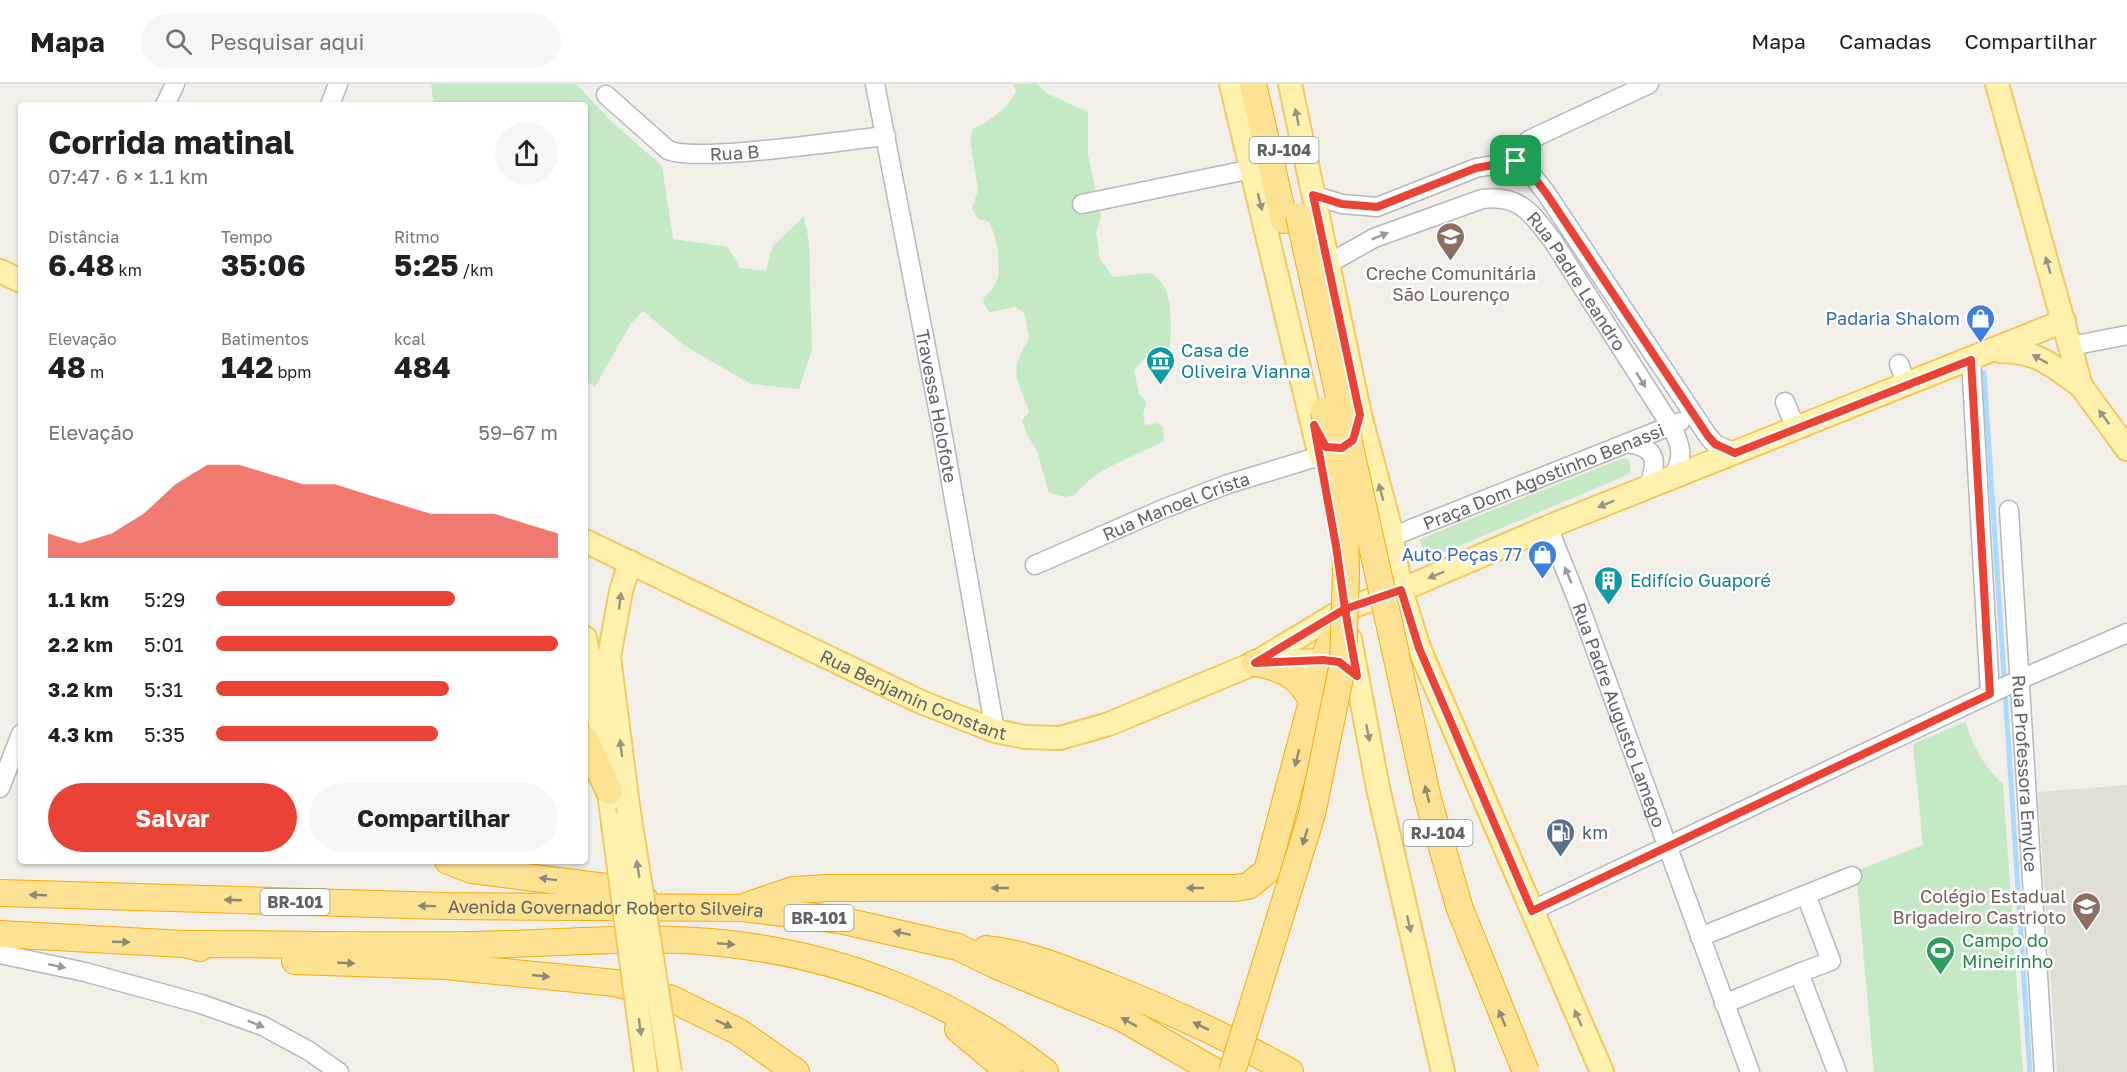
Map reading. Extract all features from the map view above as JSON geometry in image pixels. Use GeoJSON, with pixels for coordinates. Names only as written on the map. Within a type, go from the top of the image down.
{"type":"FeatureCollection","features":[{"type":"Feature","properties":{"kind":"highway"},"geometry":{"type":"LineString","coordinates":[[1232,1072],[1312,814],[1343,663],[1346,572],[1344,531],[1291,218],[1254,84]]}},
{"type":"Feature","properties":{"kind":"highway","name":"RJ-104"},"geometry":{"type":"LineString","coordinates":[[1270,84],[1291,218],[1428,799],[1460,909],[1490,988],[1526,1072]]}},
{"type":"Feature","properties":{"kind":"highway"},"geometry":{"type":"LineString","coordinates":[[742,908],[793,890],[828,888],[1235,888],[1248,886],[1267,872],[1323,660],[1345,609]]}},
{"type":"Feature","properties":{"kind":"highway"},"geometry":{"type":"LineString","coordinates":[[1255,663],[1279,668],[1295,676],[1304,686],[1312,701]]}},
{"type":"Feature","properties":{"kind":"highway"},"geometry":{"type":"LineString","coordinates":[[588,745],[618,799]]}},
{"type":"Feature","properties":{"kind":"highway"},"geometry":{"type":"LineString","coordinates":[[455,864],[472,870],[606,887],[677,907]]}},
{"type":"Feature","properties":{"kind":"highway","name":"Avenida Governador Roberto Silveira"},"geometry":{"type":"LineString","coordinates":[[0,893],[433,906],[742,908],[840,921],[958,946],[995,965],[1122,1018],[1216,1072]]}},
{"type":"Feature","properties":{"kind":"highway"},"geometry":{"type":"LineString","coordinates":[[0,934],[184,944],[475,945],[610,941],[728,944],[836,963],[874,976],[921,997],[992,1034],[1045,1072]]}},
{"type":"Feature","properties":{"kind":"highway"},"geometry":{"type":"LineString","coordinates":[[184,944],[226,955],[269,959],[445,966],[615,983],[672,999],[739,1032],[796,1072]]}},
{"type":"Feature","properties":{"kind":"highway"},"geometry":{"type":"LineString","coordinates":[[958,946],[1003,951],[1077,974],[1197,1024],[1290,1072]]}},
{"type":"Feature","properties":{"kind":"highway"},"geometry":{"type":"LineString","coordinates":[[921,997],[1009,1072]]}},
{"type":"Feature","properties":{"kind":"main road"},"geometry":{"type":"LineString","coordinates":[[1231,84],[1314,425],[1378,788],[1443,1072]]}},
{"type":"Feature","properties":{"kind":"main road"},"geometry":{"type":"LineString","coordinates":[[1290,84],[1360,415],[1391,537],[1401,590],[1419,648],[1602,1072]]}},
{"type":"Feature","properties":{"kind":"main road"},"geometry":{"type":"LineString","coordinates":[[1997,84],[2081,386]]}},
{"type":"Feature","properties":{"kind":"main road"},"geometry":{"type":"LineString","coordinates":[[0,271],[18,280]]}},
{"type":"Feature","properties":{"kind":"main road"},"geometry":{"type":"LineString","coordinates":[[1548,527],[1796,429],[1903,374],[1971,360],[2064,321]]}},
{"type":"Feature","properties":{"kind":"main road"},"geometry":{"type":"LineString","coordinates":[[1993,351],[2023,351],[2037,355],[2081,386],[2127,449]]}},
{"type":"Feature","properties":{"kind":"main road"},"geometry":{"type":"LineString","coordinates":[[1314,425],[1326,447],[1342,448],[1353,440],[1360,415]]}},
{"type":"Feature","properties":{"kind":"main road","name":"Rua Benjamin Constant"},"geometry":{"type":"LineString","coordinates":[[590,547],[630,562],[921,702],[995,731],[1043,739],[1081,733],[1109,724],[1255,663],[1345,609],[1401,590],[1548,527]]}},
{"type":"Feature","properties":{"kind":"main road"},"geometry":{"type":"LineString","coordinates":[[630,562],[621,591],[609,657],[618,799],[613,823],[646,1072]]}},
{"type":"Feature","properties":{"kind":"main road"},"geometry":{"type":"LineString","coordinates":[[588,653],[670,1072]]}},
{"type":"Feature","properties":{"kind":"main road","name":"Rua Benjamin Constant"},"geometry":{"type":"LineString","coordinates":[[1255,663],[1323,660],[1339,662],[1357,676]]}},
{"type":"Feature","properties":{"kind":"street"},"geometry":{"type":"LineString","coordinates":[[166,102],[175,84]]}},
{"type":"Feature","properties":{"kind":"street"},"geometry":{"type":"LineString","coordinates":[[331,102],[338,84]]}},
{"type":"Feature","properties":{"kind":"street","name":"Travessa Holofote"},"geometry":{"type":"LineString","coordinates":[[875,84],[939,414],[995,731]]}},
{"type":"Feature","properties":{"kind":"street"},"geometry":{"type":"LineString","coordinates":[[1313,195],[1342,204],[1377,207],[1476,168],[1516,161],[1522,148],[1529,141],[1649,84]]}},
{"type":"Feature","properties":{"kind":"street","name":"Rua B"},"geometry":{"type":"LineString","coordinates":[[606,95],[668,150],[678,154],[709,154],[885,136]]}},
{"type":"Feature","properties":{"kind":"street","name":"Rua Padre Leandro"},"geometry":{"type":"LineString","coordinates":[[1516,161],[1529,171],[1546,193],[1715,444],[1735,453]]}},
{"type":"Feature","properties":{"kind":"street"},"geometry":{"type":"LineString","coordinates":[[1082,204],[1252,169]]}},
{"type":"Feature","properties":{"kind":"street","name":"Rua Padre Leandro"},"geometry":{"type":"LineString","coordinates":[[1329,264],[1374,238],[1482,199],[1499,196],[1518,202],[1533,215],[1553,241],[1671,426],[1682,452],[1681,463],[1673,477]]}},
{"type":"Feature","properties":{"kind":"street"},"geometry":{"type":"LineString","coordinates":[[2071,346],[2127,335]]}},
{"type":"Feature","properties":{"kind":"street","name":"Rua Professora Emylce"},"geometry":{"type":"LineString","coordinates":[[1971,360],[1990,694]]}},
{"type":"Feature","properties":{"kind":"street"},"geometry":{"type":"LineString","coordinates":[[1785,402],[1796,429]]}},
{"type":"Feature","properties":{"kind":"street","name":"Praça Dom Agostinho Benassi"},"geometry":{"type":"LineString","coordinates":[[1391,537],[1696,416]]}},
{"type":"Feature","properties":{"kind":"street"},"geometry":{"type":"LineString","coordinates":[[1627,442],[1649,449],[1654,461],[1648,488]]}},
{"type":"Feature","properties":{"kind":"street","name":"Rua Manoel Crista"},"geometry":{"type":"LineString","coordinates":[[1035,565],[1185,501],[1320,456]]}},
{"type":"Feature","properties":{"kind":"street","name":"Rua Professora Emylce"},"geometry":{"type":"LineString","coordinates":[[2009,510],[2044,1072]]}},
{"type":"Feature","properties":{"kind":"street","name":"Rua Padre Augusto Lamego"},"geometry":{"type":"LineString","coordinates":[[1548,527],[1577,599],[1750,1072]]}},
{"type":"Feature","properties":{"kind":"street"},"geometry":{"type":"LineString","coordinates":[[1532,911],[2021,679],[2127,633]]}},
{"type":"Feature","properties":{"kind":"street"},"geometry":{"type":"LineString","coordinates":[[0,788],[18,743]]}},
{"type":"Feature","properties":{"kind":"street"},"geometry":{"type":"LineString","coordinates":[[1700,937],[1852,876]]}},
{"type":"Feature","properties":{"kind":"street"},"geometry":{"type":"LineString","coordinates":[[1724,1004],[1831,961],[1806,895]]}},
{"type":"Feature","properties":{"kind":"street"},"geometry":{"type":"LineString","coordinates":[[0,954],[85,972],[201,1004],[263,1026],[309,1051],[339,1072]]}},
{"type":"Feature","properties":{"kind":"street"},"geometry":{"type":"LineString","coordinates":[[1799,973],[1837,1072]]}},
{"type":"Feature","properties":{"kind":"shaded area","name":"Colégio Estadual Brigadeiro Castrioto"},"geometry":{"type":"Polygon","coordinates":[[[2127,785],[2127,1072],[2057,1072],[2038,792],[2127,785]]]}},
{"type":"Feature","properties":{"kind":"green space"},"geometry":{"type":"Polygon","coordinates":[[[431,84],[576,84],[613,123],[662,166],[673,239],[728,247],[740,268],[766,271],[772,247],[804,216],[809,242],[812,350],[799,389],[751,384],[685,346],[643,311],[631,323],[595,387],[588,382],[588,102],[434,102],[431,84]]]}},
{"type":"Feature","properties":{"kind":"green space"},"geometry":{"type":"Polygon","coordinates":[[[1013,84],[1038,84],[1046,93],[1088,112],[1088,155],[1101,216],[1096,233],[1100,259],[1113,277],[1151,273],[1166,290],[1170,307],[1169,351],[1158,357],[1147,356],[1134,370],[1139,394],[1147,402],[1143,414],[1145,425],[1157,423],[1163,427],[1164,441],[1104,470],[1075,495],[1065,497],[1049,493],[1037,450],[1027,435],[1022,420],[1029,412],[1018,382],[1016,368],[1029,339],[1025,314],[1015,307],[989,312],[983,302],[997,280],[999,263],[994,235],[988,221],[978,219],[972,209],[978,190],[970,140],[973,129],[992,118],[1013,98],[1016,91],[1013,84]]]}},
{"type":"Feature","properties":{"kind":"green space"},"geometry":{"type":"Polygon","coordinates":[[[1621,459],[1628,459],[1631,470],[1627,475],[1426,560],[1420,539],[1621,459]]]}},
{"type":"Feature","properties":{"kind":"green space","name":"Campo do Mineirinho"},"geometry":{"type":"Polygon","coordinates":[[[1965,722],[1980,756],[2003,784],[2023,1072],[1874,1072],[1856,871],[1923,845],[1913,744],[1965,722]]]}},
{"type":"Feature","properties":{"kind":"waterway"},"geometry":{"type":"LineString","coordinates":[[1984,372],[2030,1072]]}},
{"type":"Feature","properties":{"kind":"place","name":"Creche Comunitária São Lourenço"},"geometry":{"type":"Point","coordinates":[1451,262]}},
{"type":"Feature","properties":{"kind":"place","name":"Padaria Shalom"},"geometry":{"type":"Point","coordinates":[1981,344]}},
{"type":"Feature","properties":{"kind":"place","name":"Casa de Oliveira Vianna"},"geometry":{"type":"Point","coordinates":[1160,386]}},
{"type":"Feature","properties":{"kind":"place","name":"Auto Peças 77"},"geometry":{"type":"Point","coordinates":[1543,580]}},
{"type":"Feature","properties":{"kind":"place","name":"Edifício Guaporé"},"geometry":{"type":"Point","coordinates":[1609,606]}},
{"type":"Feature","properties":{"kind":"place","name":"km"},"geometry":{"type":"Point","coordinates":[1561,858]}},
{"type":"Feature","properties":{"kind":"place","name":"Colégio Estadual Brigadeiro Castrioto"},"geometry":{"type":"Point","coordinates":[2087,932]}},
{"type":"Feature","properties":{"kind":"place","name":"Campo do Mineirinho"},"geometry":{"type":"Point","coordinates":[1941,976]}},
{"type":"Feature","properties":{"kind":"route"},"geometry":{"type":"LineString","coordinates":[[1516,161],[1495,162],[1476,168],[1377,207],[1342,204],[1313,195],[1360,415],[1353,440],[1342,448],[1326,447],[1314,425],[1327,489],[1345,609],[1255,663],[1323,660],[1339,662],[1357,676],[1345,609],[1401,590],[1419,648],[1532,911],[1990,694],[1971,360],[1735,453],[1723,449],[1708,436],[1625,308],[1546,193],[1529,171],[1516,161]]}}]}
